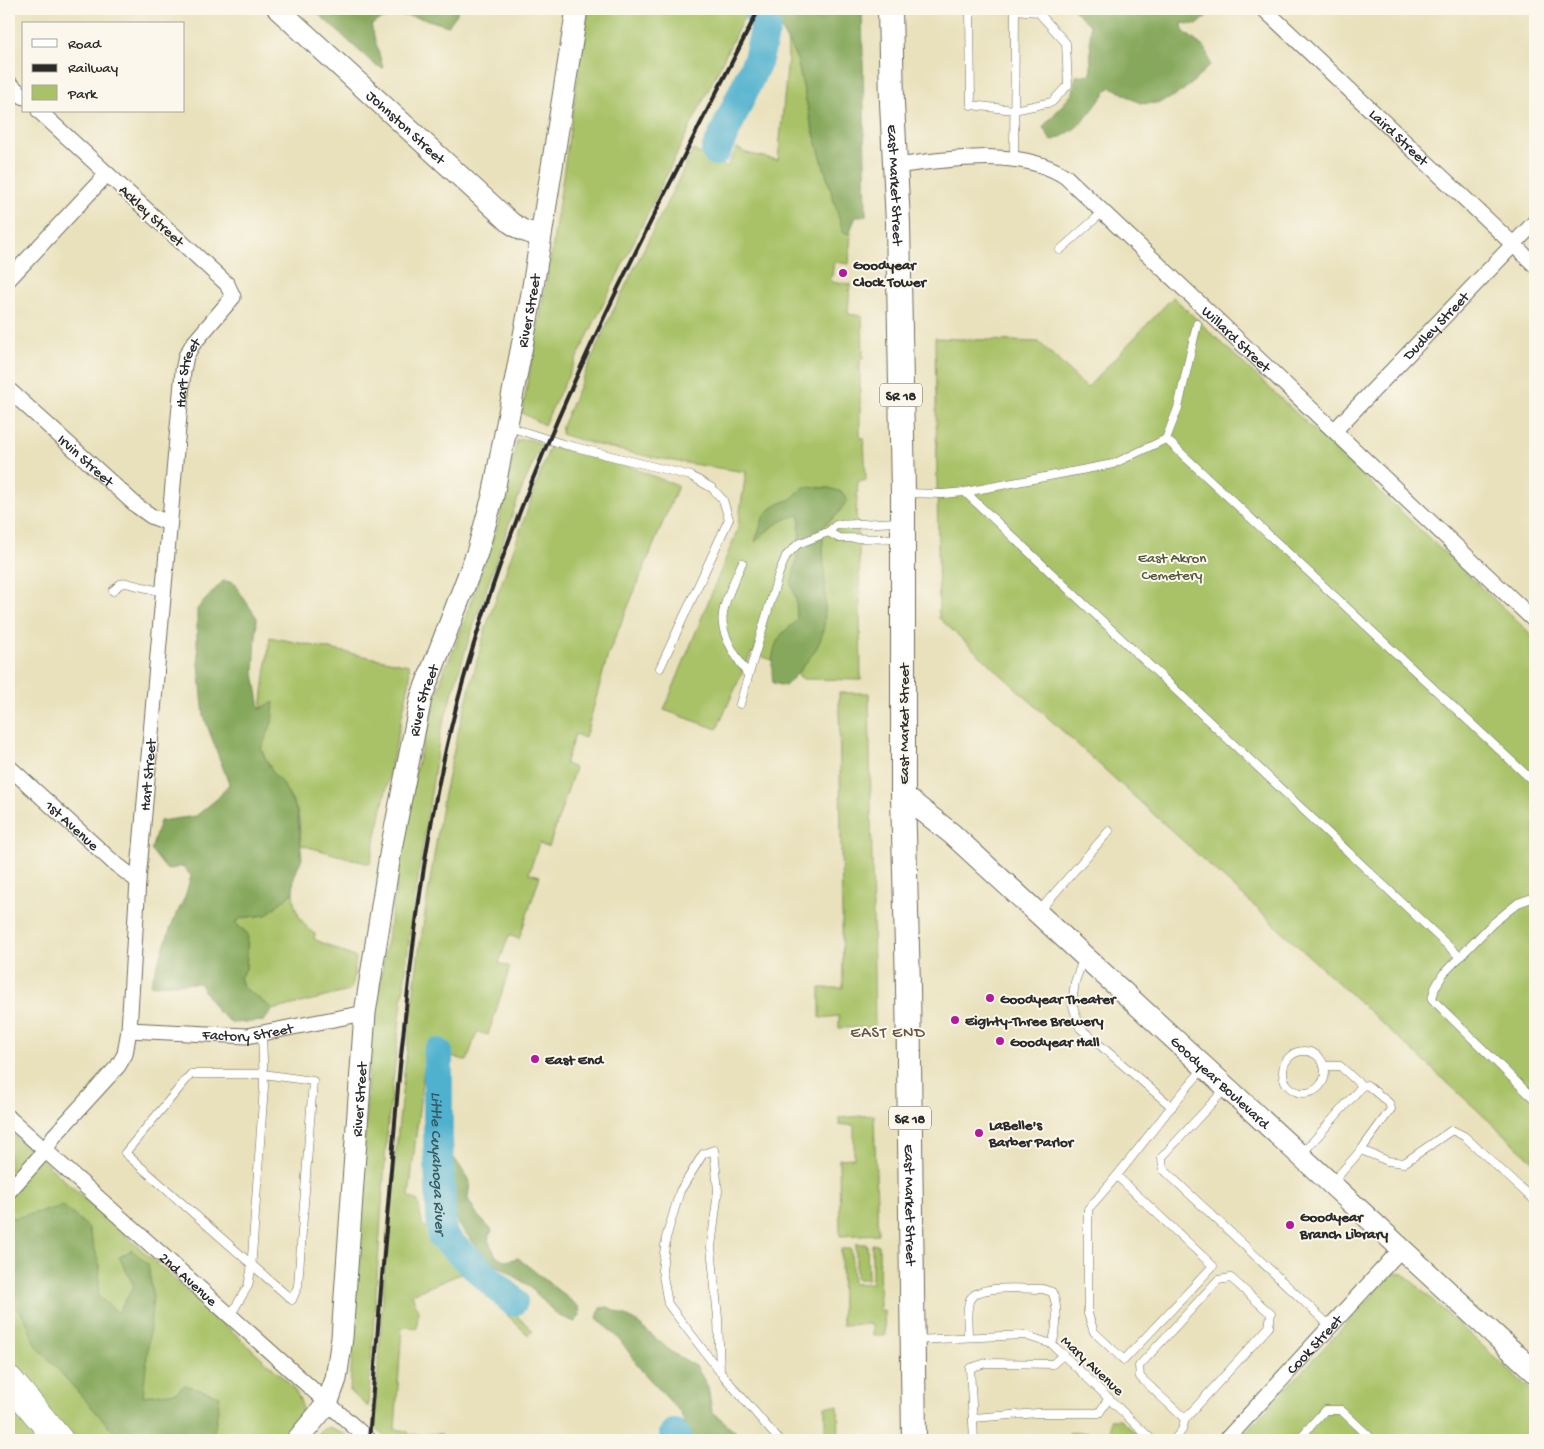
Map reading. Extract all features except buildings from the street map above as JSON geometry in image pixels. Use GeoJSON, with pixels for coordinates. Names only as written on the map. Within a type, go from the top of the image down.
{"type":"FeatureCollection","features":[{"type":"Feature","properties":{"kind":"highway"},"geometry":{"type":"LineString","coordinates":[[9,1380],[59,1440]]}},
{"type":"Feature","properties":{"kind":"main road","name":"East Market Street"},"geometry":{"type":"LineString","coordinates":[[890,9],[894,166],[898,223],[903,493],[903,795],[908,986],[914,1440]]}},
{"type":"Feature","properties":{"kind":"street","name":"Johnston Street"},"geometry":{"type":"LineString","coordinates":[[278,9],[511,223],[522,230],[540,236]]}},
{"type":"Feature","properties":{"kind":"street","name":"River Street"},"geometry":{"type":"LineString","coordinates":[[327,1404],[336,1379],[342,1338],[365,1013],[391,849],[421,698],[477,553],[493,496],[531,299],[577,9]]}},
{"type":"Feature","properties":{"kind":"street","name":"Laird Street"},"geometry":{"type":"LineString","coordinates":[[1264,9],[1535,265]]}},
{"type":"Feature","properties":{"kind":"street"},"geometry":{"type":"LineString","coordinates":[[9,83],[22,95]]}},
{"type":"Feature","properties":{"kind":"street","name":"Ackley Street"},"geometry":{"type":"LineString","coordinates":[[40,112],[227,284],[233,296],[231,301],[210,326]]}},
{"type":"Feature","properties":{"kind":"street","name":"Willard Street"},"geometry":{"type":"LineString","coordinates":[[894,166],[954,160],[1014,159],[1035,162],[1055,169],[1104,211],[1535,621]]}},
{"type":"Feature","properties":{"kind":"street"},"geometry":{"type":"LineString","coordinates":[[9,279],[107,174]]}},
{"type":"Feature","properties":{"kind":"street","name":"Dudley Street"},"geometry":{"type":"LineString","coordinates":[[1335,430],[1535,222]]}},
{"type":"Feature","properties":{"kind":"street","name":"Hart Street"},"geometry":{"type":"LineString","coordinates":[[9,1191],[45,1151],[54,1136],[118,1066],[125,1054],[129,1030],[138,881],[169,523],[185,363],[193,344],[210,326]]}},
{"type":"Feature","properties":{"kind":"street","name":"Irvin Street"},"geometry":{"type":"LineString","coordinates":[[9,390],[137,506],[151,516],[169,523]]}},
{"type":"Feature","properties":{"kind":"street","name":"1st Avenue"},"geometry":{"type":"LineString","coordinates":[[9,767],[113,862],[138,881]]}},
{"type":"Feature","properties":{"kind":"street","name":"Goodyear Boulevard"},"geometry":{"type":"LineString","coordinates":[[903,795],[952,834],[1535,1372]]}},
{"type":"Feature","properties":{"kind":"street","name":"Factory Street"},"geometry":{"type":"LineString","coordinates":[[129,1030],[227,1036],[262,1034],[365,1013]]}},
{"type":"Feature","properties":{"kind":"street","name":"2nd Avenue"},"geometry":{"type":"LineString","coordinates":[[9,1118],[369,1440]]}},
{"type":"Feature","properties":{"kind":"street","name":"Cook Street"},"geometry":{"type":"LineString","coordinates":[[1227,1440],[1402,1248]]}},
{"type":"Feature","properties":{"kind":"street"},"geometry":{"type":"LineString","coordinates":[[296,1440],[327,1404]]}},
{"type":"Feature","properties":{"kind":"lane"},"geometry":{"type":"LineString","coordinates":[[970,9],[971,105],[1014,110],[1052,102],[1068,86],[1066,43],[1038,12],[1015,10],[1014,110],[1014,159]]}},
{"type":"Feature","properties":{"kind":"lane"},"geometry":{"type":"LineString","coordinates":[[1060,250],[1104,211]]}},
{"type":"Feature","properties":{"kind":"lane"},"geometry":{"type":"LineString","coordinates":[[903,493],[942,494],[965,492],[1113,464],[1166,439],[1178,408],[1197,324]]}},
{"type":"Feature","properties":{"kind":"lane"},"geometry":{"type":"LineString","coordinates":[[507,426],[563,444],[691,476],[712,488],[723,500],[729,519],[660,668]]}},
{"type":"Feature","properties":{"kind":"lane"},"geometry":{"type":"LineString","coordinates":[[1166,439],[1535,782]]}},
{"type":"Feature","properties":{"kind":"lane"},"geometry":{"type":"LineString","coordinates":[[965,492],[1460,957]]}},
{"type":"Feature","properties":{"kind":"lane"},"geometry":{"type":"LineString","coordinates":[[740,704],[779,573],[786,556],[798,544],[828,532],[836,524],[903,530]]}},
{"type":"Feature","properties":{"kind":"lane"},"geometry":{"type":"LineString","coordinates":[[828,532],[839,538],[903,530]]}},
{"type":"Feature","properties":{"kind":"lane"},"geometry":{"type":"LineString","coordinates":[[742,563],[725,603],[721,624],[728,643],[748,675]]}},
{"type":"Feature","properties":{"kind":"lane"},"geometry":{"type":"LineString","coordinates":[[113,590],[120,584],[126,583],[164,592]]}},
{"type":"Feature","properties":{"kind":"lane"},"geometry":{"type":"LineString","coordinates":[[1037,912],[1109,831]]}},
{"type":"Feature","properties":{"kind":"lane"},"geometry":{"type":"LineString","coordinates":[[1535,897],[1518,903],[1492,924],[1443,974],[1435,988],[1432,999],[1535,1100]]}},
{"type":"Feature","properties":{"kind":"lane"},"geometry":{"type":"LineString","coordinates":[[1084,956],[1075,982],[1072,1003],[1080,1028],[1172,1107]]}},
{"type":"Feature","properties":{"kind":"lane"},"geometry":{"type":"LineString","coordinates":[[230,1316],[248,1286],[252,1266],[263,1074],[262,1034]]}},
{"type":"Feature","properties":{"kind":"lane"},"geometry":{"type":"LineString","coordinates":[[1302,1051],[1316,1054],[1324,1066],[1324,1079],[1316,1090],[1310,1092],[1298,1092],[1292,1089],[1284,1078],[1285,1064],[1289,1058],[1302,1051]]}},
{"type":"Feature","properties":{"kind":"lane"},"geometry":{"type":"LineString","coordinates":[[1324,1066],[1340,1066],[1362,1086],[1370,1086],[1389,1103],[1391,1109],[1361,1150],[1332,1183]]}},
{"type":"Feature","properties":{"kind":"lane"},"geometry":{"type":"LineString","coordinates":[[1118,1176],[1213,1266],[1124,1360],[1094,1332],[1088,1314],[1088,1208],[1118,1176],[1205,1067]]}},
{"type":"Feature","properties":{"kind":"lane"},"geometry":{"type":"LineString","coordinates":[[191,1074],[263,1074],[313,1081],[298,1286],[292,1300],[125,1153],[191,1074]]}},
{"type":"Feature","properties":{"kind":"lane"},"geometry":{"type":"LineString","coordinates":[[1301,1155],[1362,1086]]}},
{"type":"Feature","properties":{"kind":"lane"},"geometry":{"type":"LineString","coordinates":[[1227,1087],[1162,1157],[1163,1169],[1330,1326]]}},
{"type":"Feature","properties":{"kind":"lane"},"geometry":{"type":"LineString","coordinates":[[1361,1150],[1388,1161],[1404,1163],[1452,1130],[1464,1136],[1535,1201]]}},
{"type":"Feature","properties":{"kind":"lane"},"geometry":{"type":"LineString","coordinates":[[720,1372],[718,1318],[711,1247],[718,1191],[714,1150],[703,1154],[680,1191],[666,1238],[662,1270],[668,1304],[720,1372],[779,1440]]}},
{"type":"Feature","properties":{"kind":"lane"},"geometry":{"type":"LineString","coordinates":[[1174,1440],[1182,1430],[1185,1420],[1269,1327],[1271,1314],[1231,1278],[1218,1280],[1139,1366],[1140,1377],[1185,1420]]}},
{"type":"Feature","properties":{"kind":"lane"},"geometry":{"type":"LineString","coordinates":[[968,1337],[969,1301],[972,1294],[982,1290],[1043,1289],[1052,1292],[1056,1300],[1055,1335],[1052,1344]]}},
{"type":"Feature","properties":{"kind":"lane","name":"Mary Avenue"},"geometry":{"type":"LineString","coordinates":[[913,1340],[1024,1335],[1052,1344],[1152,1440]]}},
{"type":"Feature","properties":{"kind":"lane"},"geometry":{"type":"LineString","coordinates":[[974,1440],[970,1368],[986,1363],[1053,1364],[1064,1354]]}},
{"type":"Feature","properties":{"kind":"lane"},"geometry":{"type":"LineString","coordinates":[[973,1418],[1038,1413],[1099,1413],[1109,1398]]}},
{"type":"Feature","properties":{"kind":"lane"},"geometry":{"type":"LineString","coordinates":[[1298,1440],[1325,1410],[1340,1410],[1373,1440]]}},
{"type":"Feature","properties":{"kind":"green space"},"geometry":{"type":"Polygon","coordinates":[[[313,9],[457,9],[457,14],[448,26],[409,16],[390,17],[371,25],[383,68],[375,65],[313,9]]]}},
{"type":"Feature","properties":{"kind":"green space"},"geometry":{"type":"Polygon","coordinates":[[[588,9],[748,9],[544,425],[522,413],[551,256],[588,9]]]}},
{"type":"Feature","properties":{"kind":"green space"},"geometry":{"type":"Polygon","coordinates":[[[770,9],[862,9],[866,216],[856,216],[849,234],[843,232],[811,123],[797,59],[770,9]]]}},
{"type":"Feature","properties":{"kind":"green space"},"geometry":{"type":"Polygon","coordinates":[[[1073,9],[1210,9],[1205,18],[1197,25],[1182,23],[1183,31],[1206,49],[1210,65],[1180,93],[1161,102],[1141,103],[1110,87],[1079,125],[1051,141],[1043,127],[1073,93],[1076,76],[1091,74],[1090,25],[1073,9]]]}},
{"type":"Feature","properties":{"kind":"green space"},"geometry":{"type":"Polygon","coordinates":[[[787,36],[797,59],[811,123],[843,231],[851,232],[849,264],[834,262],[831,282],[850,284],[848,314],[862,316],[863,359],[860,359],[860,438],[864,438],[866,481],[858,481],[856,514],[859,542],[861,680],[803,679],[784,664],[751,653],[717,729],[664,710],[737,531],[746,472],[629,452],[561,434],[562,426],[609,319],[693,150],[727,167],[737,148],[746,153],[778,160],[788,58],[787,36]]]}},
{"type":"Feature","properties":{"kind":"green space","name":"East Akron Cemetery"},"geometry":{"type":"Polygon","coordinates":[[[1173,297],[1535,638],[1535,1163],[939,618],[935,338],[1039,342],[1087,388],[1173,297]]]}},
{"type":"Feature","properties":{"kind":"green space"},"geometry":{"type":"Polygon","coordinates":[[[529,439],[541,444],[517,501],[468,642],[440,734],[411,925],[387,1132],[368,1407],[350,1391],[370,1042],[415,772],[444,670],[455,647],[498,524],[517,440],[529,439]]]}},
{"type":"Feature","properties":{"kind":"green space"},"geometry":{"type":"Polygon","coordinates":[[[550,446],[628,466],[678,486],[608,655],[585,738],[575,734],[565,764],[575,768],[549,847],[539,843],[529,873],[540,876],[519,939],[509,935],[499,963],[510,967],[488,1035],[477,1032],[467,1061],[426,1048],[409,1197],[418,1201],[422,1224],[533,1331],[528,1335],[463,1273],[412,1294],[418,1311],[417,1328],[402,1327],[395,1429],[407,1431],[410,1435],[441,1434],[441,1440],[388,1440],[374,1427],[387,1235],[418,958],[443,798],[458,732],[486,627],[550,446]]]}},
{"type":"Feature","properties":{"kind":"green space"},"geometry":{"type":"Polygon","coordinates":[[[804,487],[829,488],[842,492],[847,500],[837,515],[823,526],[825,605],[822,635],[811,655],[785,686],[773,683],[772,664],[774,650],[779,638],[797,620],[796,599],[791,585],[799,548],[800,515],[787,518],[755,542],[764,515],[776,505],[791,499],[804,487]]]}},
{"type":"Feature","properties":{"kind":"green space"},"geometry":{"type":"Polygon","coordinates":[[[223,581],[233,582],[257,618],[254,673],[260,709],[274,702],[272,723],[261,749],[273,773],[283,784],[297,812],[302,858],[294,877],[293,892],[266,915],[241,918],[235,923],[248,934],[246,969],[240,977],[243,987],[273,1009],[264,1021],[232,1023],[217,1011],[199,983],[150,985],[172,924],[185,897],[191,876],[183,866],[167,870],[151,850],[160,821],[196,816],[218,798],[229,784],[204,717],[197,644],[197,609],[223,581]]]}},
{"type":"Feature","properties":{"kind":"green space"},"geometry":{"type":"Polygon","coordinates":[[[270,637],[409,665],[410,679],[370,864],[301,845],[297,811],[289,795],[267,765],[261,748],[261,708],[270,637]]]}},
{"type":"Feature","properties":{"kind":"green space"},"geometry":{"type":"Polygon","coordinates":[[[839,693],[869,693],[875,1027],[839,1028],[839,1016],[820,1018],[820,988],[843,988],[839,693]]]}},
{"type":"Feature","properties":{"kind":"green space"},"geometry":{"type":"Polygon","coordinates":[[[293,892],[299,916],[315,934],[314,939],[356,958],[352,988],[349,991],[272,1010],[243,987],[240,977],[246,969],[248,934],[235,923],[241,918],[266,915],[293,892]]]}},
{"type":"Feature","properties":{"kind":"green space"},"geometry":{"type":"Polygon","coordinates":[[[874,1115],[878,1234],[840,1236],[839,1159],[854,1158],[854,1125],[839,1125],[839,1118],[874,1115]]]}},
{"type":"Feature","properties":{"kind":"green space"},"geometry":{"type":"Polygon","coordinates":[[[9,1130],[284,1378],[298,1396],[302,1410],[296,1423],[282,1440],[74,1440],[9,1363],[9,1130]]]}},
{"type":"Feature","properties":{"kind":"green space"},"geometry":{"type":"Polygon","coordinates":[[[452,1155],[470,1181],[468,1199],[478,1216],[492,1230],[488,1240],[496,1256],[506,1261],[518,1258],[579,1307],[580,1315],[575,1322],[557,1315],[529,1286],[502,1268],[489,1262],[459,1225],[447,1193],[444,1175],[452,1155]]]}},
{"type":"Feature","properties":{"kind":"green space"},"geometry":{"type":"Polygon","coordinates":[[[63,1206],[88,1227],[100,1266],[98,1296],[118,1313],[134,1286],[119,1257],[132,1250],[148,1264],[153,1297],[143,1396],[177,1392],[185,1385],[220,1396],[215,1428],[211,1440],[121,1440],[35,1344],[26,1320],[9,1296],[9,1216],[15,1218],[63,1206]]]}},
{"type":"Feature","properties":{"kind":"green space"},"geometry":{"type":"Polygon","coordinates":[[[856,1244],[867,1244],[868,1279],[856,1279],[856,1244]]]}},
{"type":"Feature","properties":{"kind":"green space"},"geometry":{"type":"Polygon","coordinates":[[[872,1244],[879,1245],[880,1311],[884,1311],[885,1336],[873,1336],[872,1324],[842,1325],[841,1249],[851,1249],[853,1284],[872,1283],[872,1244]]]}},
{"type":"Feature","properties":{"kind":"green space"},"geometry":{"type":"Polygon","coordinates":[[[1395,1273],[1404,1274],[1535,1394],[1535,1440],[1238,1440],[1374,1294],[1384,1279],[1395,1273]]]}},
{"type":"Feature","properties":{"kind":"green space"},"geometry":{"type":"Polygon","coordinates":[[[608,1307],[634,1320],[673,1353],[696,1366],[708,1387],[712,1411],[745,1440],[692,1440],[680,1412],[642,1371],[621,1341],[597,1318],[600,1308],[608,1307]]]}},
{"type":"Feature","properties":{"kind":"green space"},"geometry":{"type":"Polygon","coordinates":[[[9,1393],[50,1440],[9,1440],[9,1393]]]}},
{"type":"Feature","properties":{"kind":"green space"},"geometry":{"type":"Polygon","coordinates":[[[825,1406],[838,1406],[839,1440],[825,1440],[825,1406]]]}},
{"type":"Feature","properties":{"kind":"green space"},"geometry":{"type":"Polygon","coordinates":[[[1110,1419],[1120,1419],[1144,1440],[1074,1440],[1068,1436],[1069,1433],[1110,1432],[1110,1419]]]}},
{"type":"Feature","properties":{"kind":"green space"},"geometry":{"type":"Polygon","coordinates":[[[329,1427],[343,1433],[351,1440],[311,1440],[321,1430],[329,1427]]]}},
{"type":"Feature","properties":{"kind":"waterway","name":"Little Cuyahoga River"},"geometry":{"type":"LineString","coordinates":[[716,151],[758,59],[766,26],[757,9]]}},
{"type":"Feature","properties":{"kind":"waterway","name":"Little Cuyahoga River"},"geometry":{"type":"LineString","coordinates":[[438,1053],[438,1138],[442,1236],[513,1301]]}},
{"type":"Feature","properties":{"kind":"waterway","name":"Little Cuyahoga River"},"geometry":{"type":"LineString","coordinates":[[674,1434],[679,1440]]}},
{"type":"Feature","properties":{"kind":"railway"},"geometry":{"type":"LineString","coordinates":[[369,1440],[398,1087],[414,935],[429,834],[449,734],[462,685],[489,596],[521,509],[556,424],[634,256],[759,9]]}},
{"type":"Feature","properties":{"kind":"place","name":"Goodyear Clock Tower"},"geometry":{"type":"Point","coordinates":[843,273]}},
{"type":"Feature","properties":{"kind":"place","name":"Goodyear Theater"},"geometry":{"type":"Point","coordinates":[990,998]}},
{"type":"Feature","properties":{"kind":"place","name":"Eighty-Three Brewery"},"geometry":{"type":"Point","coordinates":[955,1020]}},
{"type":"Feature","properties":{"kind":"place","name":"Goodyear Hall"},"geometry":{"type":"Point","coordinates":[1000,1041]}},
{"type":"Feature","properties":{"kind":"place","name":"East End"},"geometry":{"type":"Point","coordinates":[535,1059]}},
{"type":"Feature","properties":{"kind":"place","name":"LaBelle's Barber Parlor"},"geometry":{"type":"Point","coordinates":[979,1133]}},
{"type":"Feature","properties":{"kind":"place","name":"Goodyear Branch Library"},"geometry":{"type":"Point","coordinates":[1290,1225]}},
{"type":"Feature","properties":{"kind":"district","name":"EAST END"},"geometry":{"type":"Point","coordinates":[888,1031]}}]}
